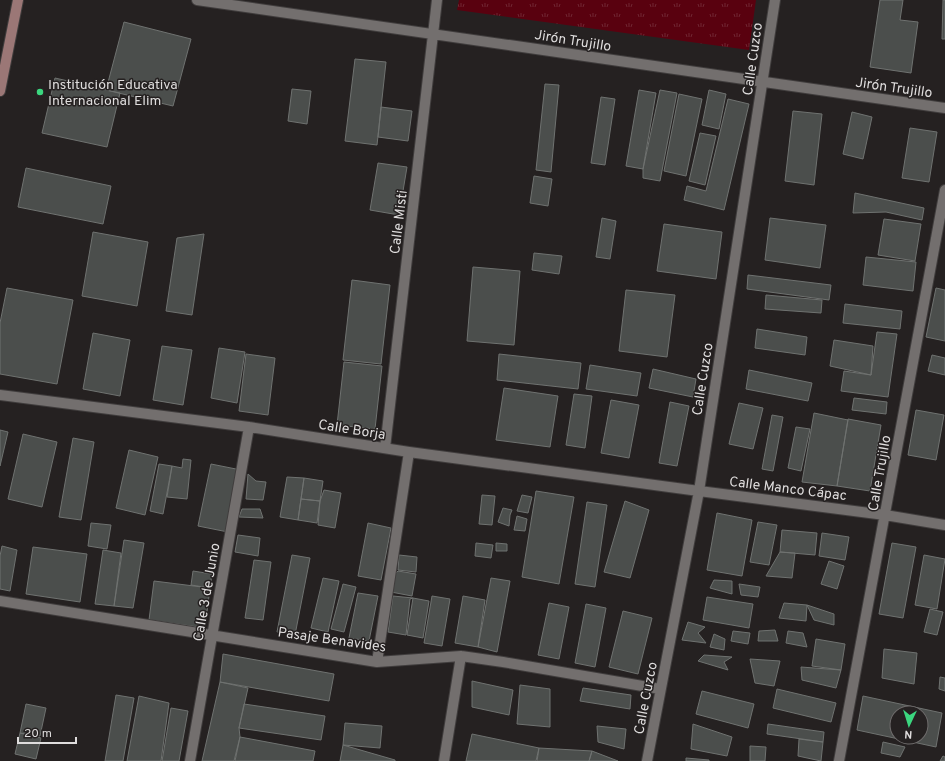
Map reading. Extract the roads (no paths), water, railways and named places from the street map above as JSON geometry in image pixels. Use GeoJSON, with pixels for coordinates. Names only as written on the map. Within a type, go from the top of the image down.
{"type":"FeatureCollection","features":[{"type":"Feature","properties":{"kind":"main road"},"geometry":{"type":"LineString","coordinates":[[0,91],[18,0]]}},
{"type":"Feature","properties":{"kind":"street","name":"Jirón Trujillo"},"geometry":{"type":"LineString","coordinates":[[197,0],[763,83],[945,108]]}},
{"type":"Feature","properties":{"kind":"street","name":"Calle Misti"},"geometry":{"type":"LineString","coordinates":[[385,448],[437,0]]}},
{"type":"Feature","properties":{"kind":"street","name":"Calle Cuzco"},"geometry":{"type":"LineString","coordinates":[[647,761],[699,491],[775,0]]}},
{"type":"Feature","properties":{"kind":"street","name":"Calle Trujillo"},"geometry":{"type":"LineString","coordinates":[[839,761],[945,190]]}},
{"type":"Feature","properties":{"kind":"street","name":"Calle Borja"},"geometry":{"type":"LineString","coordinates":[[0,395],[249,427],[409,452],[699,491]]}},
{"type":"Feature","properties":{"kind":"street","name":"Calle 3 de Junio"},"geometry":{"type":"LineString","coordinates":[[190,761],[249,427]]}},
{"type":"Feature","properties":{"kind":"street"},"geometry":{"type":"LineString","coordinates":[[377,662],[409,452]]}},
{"type":"Feature","properties":{"kind":"street","name":"Calle Manco Cápac"},"geometry":{"type":"LineString","coordinates":[[699,491],[885,515],[945,525]]}},
{"type":"Feature","properties":{"kind":"street","name":"Pasaje Benavides"},"geometry":{"type":"LineString","coordinates":[[0,601],[377,662],[461,656],[660,689]]}},
{"type":"Feature","properties":{"kind":"street"},"geometry":{"type":"LineString","coordinates":[[444,761],[461,656]]}},
{"type":"Feature","properties":{"kind":"place","name":"Institución Educativa Internacional Elim"},"geometry":{"type":"Point","coordinates":[40,92]}}]}
